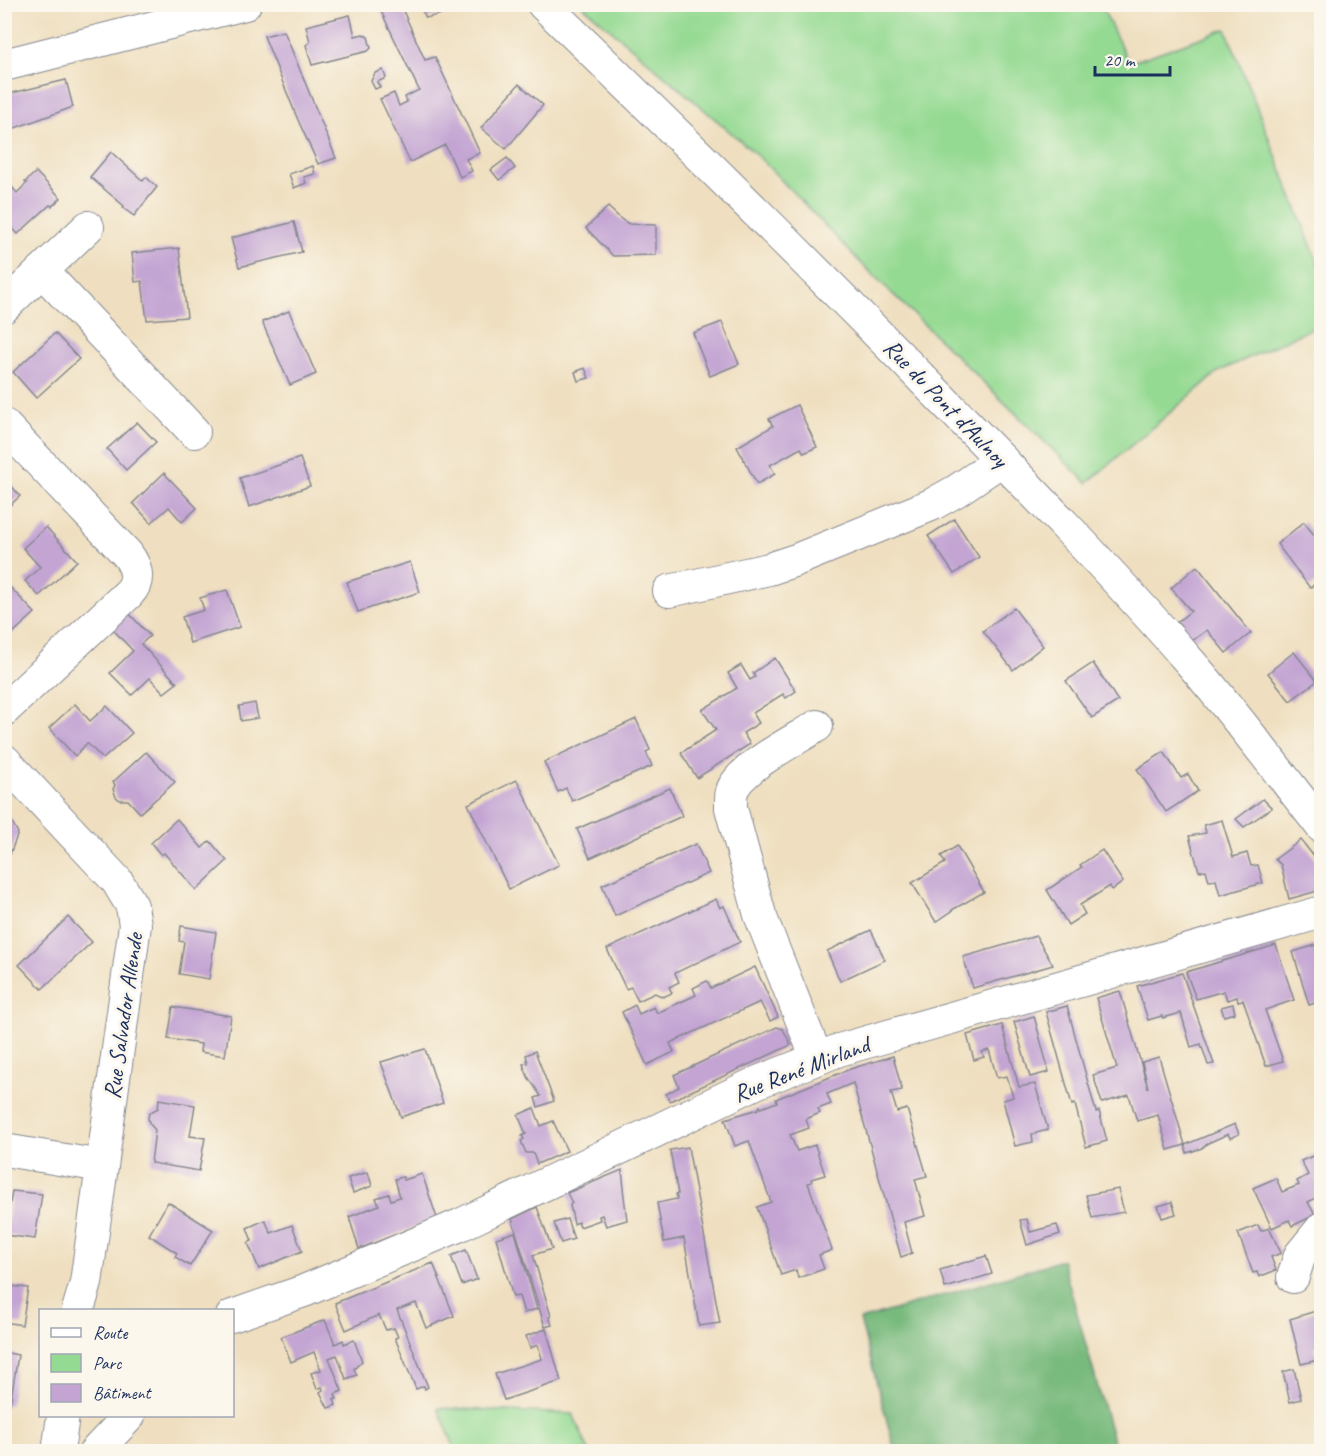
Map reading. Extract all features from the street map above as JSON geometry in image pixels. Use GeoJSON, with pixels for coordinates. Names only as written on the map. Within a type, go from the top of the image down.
{"type":"FeatureCollection","features":[{"type":"Feature","properties":{"kind":"street"},"geometry":{"type":"LineString","coordinates":[[4,65],[245,4]]}},
{"type":"Feature","properties":{"kind":"street","name":"Rue du Pont d'Aulnoy"},"geometry":{"type":"LineString","coordinates":[[543,4],[749,204],[1002,460],[1137,602],[1192,664],[1322,826]]}},
{"type":"Feature","properties":{"kind":"street"},"geometry":{"type":"LineString","coordinates":[[4,307],[88,227]]}},
{"type":"Feature","properties":{"kind":"street"},"geometry":{"type":"LineString","coordinates":[[42,271],[194,432]]}},
{"type":"Feature","properties":{"kind":"street"},"geometry":{"type":"LineString","coordinates":[[4,425],[127,554],[135,566],[136,578],[134,588],[4,710]]}},
{"type":"Feature","properties":{"kind":"street"},"geometry":{"type":"LineString","coordinates":[[669,591],[769,569],[796,560],[931,505],[1002,460]]}},
{"type":"Feature","properties":{"kind":"street"},"geometry":{"type":"LineString","coordinates":[[817,726],[755,766],[734,786],[730,797],[760,915],[817,1059]]}},
{"type":"Feature","properties":{"kind":"street","name":"Rue Salvador Allende"},"geometry":{"type":"LineString","coordinates":[[4,760],[117,881],[134,915],[135,934],[85,1301]]}},
{"type":"Feature","properties":{"kind":"street","name":"Rue René Mirland"},"geometry":{"type":"LineString","coordinates":[[234,1316],[304,1291],[460,1225],[758,1082],[817,1059],[878,1039],[1322,912]]}},
{"type":"Feature","properties":{"kind":"street"},"geometry":{"type":"LineString","coordinates":[[4,1150],[102,1166]]}},
{"type":"Feature","properties":{"kind":"street"},"geometry":{"type":"LineString","coordinates":[[1293,1277],[1300,1255],[1322,1228]]}},
{"type":"Feature","properties":{"kind":"street","name":"Rue René Mirland"},"geometry":{"type":"LineString","coordinates":[[234,1337],[304,1291]]}},
{"type":"Feature","properties":{"kind":"street"},"geometry":{"type":"LineString","coordinates":[[58,1452],[63,1417]]}},
{"type":"Feature","properties":{"kind":"street"},"geometry":{"type":"LineString","coordinates":[[75,1452],[103,1417]]}},
{"type":"Feature","properties":{"kind":"street"},"geometry":{"type":"LineString","coordinates":[[95,1452],[128,1417]]}},
{"type":"Feature","properties":{"kind":"green space"},"geometry":{"type":"Polygon","coordinates":[[[582,5],[1101,5],[1129,63],[1226,29],[1321,271],[1321,324],[1218,372],[1087,483],[861,263],[757,155],[582,5]]]}},
{"type":"Feature","properties":{"kind":"green space"},"geometry":{"type":"Polygon","coordinates":[[[1062,1260],[1116,1451],[895,1451],[860,1320],[1062,1260]]]}},
{"type":"Feature","properties":{"kind":"green space"},"geometry":{"type":"Polygon","coordinates":[[[438,1408],[573,1414],[589,1451],[456,1451],[438,1408]]]}},
{"type":"Feature","properties":{"kind":"building"},"geometry":{"type":"Polygon","coordinates":[[[400,4],[425,60],[435,57],[480,153],[466,159],[472,171],[460,177],[445,145],[410,162],[380,99],[394,93],[399,106],[407,102],[405,97],[419,90],[379,7],[400,4]]]}},
{"type":"Feature","properties":{"kind":"building"},"geometry":{"type":"Polygon","coordinates":[[[419,4],[460,4],[462,9],[426,18],[419,4]]]}},
{"type":"Feature","properties":{"kind":"building"},"geometry":{"type":"Polygon","coordinates":[[[350,15],[355,36],[363,34],[368,37],[371,48],[368,51],[312,65],[306,45],[310,42],[306,26],[350,15]]]}},
{"type":"Feature","properties":{"kind":"building"},"geometry":{"type":"Polygon","coordinates":[[[284,31],[336,158],[318,164],[264,36],[284,31]]]}},
{"type":"Feature","properties":{"kind":"building"},"geometry":{"type":"Polygon","coordinates":[[[383,70],[386,78],[377,82],[380,87],[375,89],[371,81],[375,73],[383,70]]]}},
{"type":"Feature","properties":{"kind":"building"},"geometry":{"type":"Polygon","coordinates":[[[66,80],[73,107],[4,132],[4,95],[66,80]]]}},
{"type":"Feature","properties":{"kind":"building"},"geometry":{"type":"Polygon","coordinates":[[[519,84],[543,105],[506,149],[481,128],[519,84]]]}},
{"type":"Feature","properties":{"kind":"building"},"geometry":{"type":"Polygon","coordinates":[[[111,152],[143,181],[146,177],[157,187],[134,216],[90,177],[111,152]]]}},
{"type":"Feature","properties":{"kind":"building"},"geometry":{"type":"Polygon","coordinates":[[[507,158],[515,168],[499,180],[491,170],[507,158]]]}},
{"type":"Feature","properties":{"kind":"building"},"geometry":{"type":"Polygon","coordinates":[[[313,166],[315,174],[304,177],[306,183],[294,188],[289,174],[313,166]]]}},
{"type":"Feature","properties":{"kind":"building"},"geometry":{"type":"Polygon","coordinates":[[[36,172],[61,198],[18,234],[4,219],[4,187],[12,187],[17,193],[36,172]]]}},
{"type":"Feature","properties":{"kind":"building"},"geometry":{"type":"Polygon","coordinates":[[[608,207],[629,224],[656,225],[656,255],[613,256],[586,228],[608,207]]]}},
{"type":"Feature","properties":{"kind":"building"},"geometry":{"type":"Polygon","coordinates":[[[294,222],[302,252],[239,267],[231,238],[294,222]]]}},
{"type":"Feature","properties":{"kind":"building"},"geometry":{"type":"Polygon","coordinates":[[[179,248],[187,317],[147,320],[142,281],[135,282],[132,253],[179,248]]]}},
{"type":"Feature","properties":{"kind":"building"},"geometry":{"type":"Polygon","coordinates":[[[289,311],[316,374],[290,385],[262,322],[289,311]]]}},
{"type":"Feature","properties":{"kind":"building"},"geometry":{"type":"Polygon","coordinates":[[[722,322],[739,364],[710,376],[693,333],[722,322]]]}},
{"type":"Feature","properties":{"kind":"building"},"geometry":{"type":"Polygon","coordinates":[[[55,333],[79,359],[36,398],[13,372],[55,333]]]}},
{"type":"Feature","properties":{"kind":"building"},"geometry":{"type":"Polygon","coordinates":[[[585,368],[589,378],[578,381],[575,372],[585,368]]]}},
{"type":"Feature","properties":{"kind":"building"},"geometry":{"type":"Polygon","coordinates":[[[797,405],[817,447],[804,453],[801,448],[770,465],[775,474],[757,484],[737,447],[773,426],[769,419],[797,405]]]}},
{"type":"Feature","properties":{"kind":"building"},"geometry":{"type":"Polygon","coordinates":[[[137,422],[156,442],[126,470],[107,449],[137,422]]]}},
{"type":"Feature","properties":{"kind":"building"},"geometry":{"type":"Polygon","coordinates":[[[300,458],[310,486],[249,507],[240,478],[300,458]]]}},
{"type":"Feature","properties":{"kind":"building"},"geometry":{"type":"Polygon","coordinates":[[[164,473],[197,508],[182,522],[169,507],[151,523],[133,503],[164,473]]]}},
{"type":"Feature","properties":{"kind":"building"},"geometry":{"type":"Polygon","coordinates":[[[9,483],[20,496],[4,511],[4,487],[9,483]]]}},
{"type":"Feature","properties":{"kind":"building"},"geometry":{"type":"Polygon","coordinates":[[[954,519],[979,557],[954,574],[928,536],[954,519]]]}},
{"type":"Feature","properties":{"kind":"building"},"geometry":{"type":"Polygon","coordinates":[[[1304,522],[1322,545],[1322,559],[1319,561],[1322,565],[1322,578],[1310,588],[1277,544],[1304,522]]]}},
{"type":"Feature","properties":{"kind":"building"},"geometry":{"type":"Polygon","coordinates":[[[46,527],[77,561],[39,596],[25,581],[40,567],[23,548],[46,527]]]}},
{"type":"Feature","properties":{"kind":"building"},"geometry":{"type":"Polygon","coordinates":[[[410,562],[420,592],[358,612],[347,582],[410,562]]]}},
{"type":"Feature","properties":{"kind":"building"},"geometry":{"type":"Polygon","coordinates":[[[1197,566],[1251,633],[1226,653],[1207,630],[1192,641],[1177,622],[1191,611],[1171,588],[1197,566]]]}},
{"type":"Feature","properties":{"kind":"building"},"geometry":{"type":"Polygon","coordinates":[[[9,586],[35,613],[4,641],[4,591],[9,586]]]}},
{"type":"Feature","properties":{"kind":"building"},"geometry":{"type":"Polygon","coordinates":[[[227,590],[240,627],[190,643],[182,617],[204,610],[200,598],[227,590]]]}},
{"type":"Feature","properties":{"kind":"building"},"geometry":{"type":"Polygon","coordinates":[[[1014,608],[1043,646],[1013,670],[983,631],[1014,608]]]}},
{"type":"Feature","properties":{"kind":"building"},"geometry":{"type":"Polygon","coordinates":[[[125,609],[150,636],[141,644],[177,683],[164,693],[150,678],[132,695],[110,673],[133,651],[108,624],[125,609]]]}},
{"type":"Feature","properties":{"kind":"building"},"geometry":{"type":"Polygon","coordinates":[[[1294,652],[1317,681],[1290,701],[1268,673],[1294,652]]]}},
{"type":"Feature","properties":{"kind":"building"},"geometry":{"type":"Polygon","coordinates":[[[775,658],[796,691],[786,698],[783,694],[753,713],[759,723],[743,733],[750,744],[697,778],[681,753],[716,730],[702,710],[737,688],[728,673],[741,665],[750,680],[755,677],[753,673],[775,658]]]}},
{"type":"Feature","properties":{"kind":"building"},"geometry":{"type":"Polygon","coordinates":[[[1093,663],[1118,701],[1092,718],[1066,681],[1093,663]]]}},
{"type":"Feature","properties":{"kind":"building"},"geometry":{"type":"Polygon","coordinates":[[[255,703],[258,718],[241,721],[239,706],[255,703]]]}},
{"type":"Feature","properties":{"kind":"building"},"geometry":{"type":"Polygon","coordinates":[[[75,704],[90,721],[107,706],[132,733],[103,759],[87,743],[75,756],[49,728],[75,704]]]}},
{"type":"Feature","properties":{"kind":"building"},"geometry":{"type":"Polygon","coordinates":[[[636,719],[650,750],[646,752],[652,766],[572,801],[566,788],[558,792],[544,762],[636,719]]]}},
{"type":"Feature","properties":{"kind":"building"},"geometry":{"type":"Polygon","coordinates":[[[146,752],[175,782],[140,813],[128,800],[120,800],[116,797],[113,782],[146,752]]]}},
{"type":"Feature","properties":{"kind":"building"},"geometry":{"type":"Polygon","coordinates":[[[1164,752],[1181,778],[1188,774],[1198,791],[1166,812],[1137,769],[1164,752]]]}},
{"type":"Feature","properties":{"kind":"building"},"geometry":{"type":"Polygon","coordinates":[[[517,780],[559,865],[509,889],[468,804],[517,780]]]}},
{"type":"Feature","properties":{"kind":"building"},"geometry":{"type":"Polygon","coordinates":[[[670,788],[682,816],[590,858],[577,829],[670,788]]]}},
{"type":"Feature","properties":{"kind":"building"},"geometry":{"type":"Polygon","coordinates":[[[1263,799],[1272,808],[1244,827],[1236,819],[1263,799]]]}},
{"type":"Feature","properties":{"kind":"building"},"geometry":{"type":"Polygon","coordinates":[[[4,807],[18,833],[5,867],[4,867],[4,807]]]}},
{"type":"Feature","properties":{"kind":"building"},"geometry":{"type":"Polygon","coordinates":[[[177,819],[202,848],[210,841],[227,861],[196,890],[164,853],[161,855],[151,843],[177,819]]]}},
{"type":"Feature","properties":{"kind":"building"},"geometry":{"type":"Polygon","coordinates":[[[1222,820],[1233,857],[1247,853],[1251,866],[1258,865],[1263,883],[1220,895],[1216,880],[1209,881],[1206,870],[1199,871],[1189,836],[1206,833],[1204,825],[1222,820]]]}},
{"type":"Feature","properties":{"kind":"building"},"geometry":{"type":"Polygon","coordinates":[[[1301,840],[1322,867],[1322,880],[1318,891],[1289,899],[1281,865],[1275,859],[1301,840]]]}},
{"type":"Feature","properties":{"kind":"building"},"geometry":{"type":"Polygon","coordinates":[[[696,844],[709,873],[615,916],[602,885],[696,844]]]}},
{"type":"Feature","properties":{"kind":"building"},"geometry":{"type":"Polygon","coordinates":[[[957,846],[984,892],[936,922],[912,883],[945,863],[941,856],[957,846]]]}},
{"type":"Feature","properties":{"kind":"building"},"geometry":{"type":"Polygon","coordinates":[[[1102,850],[1123,882],[1112,890],[1110,886],[1080,905],[1085,914],[1068,925],[1047,890],[1082,867],[1080,865],[1102,850]]]}},
{"type":"Feature","properties":{"kind":"building"},"geometry":{"type":"Polygon","coordinates":[[[716,899],[720,908],[724,906],[740,942],[675,973],[679,982],[669,987],[672,993],[663,997],[655,993],[638,1001],[631,987],[626,989],[607,949],[716,899]]]}},
{"type":"Feature","properties":{"kind":"building"},"geometry":{"type":"Polygon","coordinates":[[[68,917],[92,942],[42,989],[19,965],[68,917]]]}},
{"type":"Feature","properties":{"kind":"building"},"geometry":{"type":"Polygon","coordinates":[[[181,926],[216,932],[209,979],[179,974],[184,942],[179,941],[181,926]]]}},
{"type":"Feature","properties":{"kind":"building"},"geometry":{"type":"Polygon","coordinates":[[[871,930],[885,960],[840,981],[827,951],[871,930]]]}},
{"type":"Feature","properties":{"kind":"building"},"geometry":{"type":"Polygon","coordinates":[[[1036,936],[1053,965],[973,988],[963,957],[1036,936]]]}},
{"type":"Feature","properties":{"kind":"building"},"geometry":{"type":"Polygon","coordinates":[[[1319,944],[1322,952],[1322,1001],[1309,1005],[1293,952],[1319,944]]]}},
{"type":"Feature","properties":{"kind":"building"},"geometry":{"type":"Polygon","coordinates":[[[1276,945],[1294,1000],[1265,1010],[1283,1061],[1266,1066],[1243,1000],[1238,1001],[1237,997],[1227,1000],[1224,991],[1196,999],[1186,972],[1276,945]]]}},
{"type":"Feature","properties":{"kind":"building"},"geometry":{"type":"Polygon","coordinates":[[[755,967],[778,1017],[770,1021],[760,1002],[670,1043],[674,1052],[647,1065],[622,1012],[635,1005],[639,1014],[654,1007],[657,1013],[696,995],[693,988],[707,981],[711,988],[755,967]]]}},
{"type":"Feature","properties":{"kind":"building"},"geometry":{"type":"Polygon","coordinates":[[[1182,973],[1214,1064],[1208,1065],[1201,1044],[1191,1047],[1181,1013],[1148,1020],[1137,986],[1182,973]]]}},
{"type":"Feature","properties":{"kind":"building"},"geometry":{"type":"Polygon","coordinates":[[[1120,991],[1148,1088],[1142,1062],[1159,1057],[1185,1145],[1168,1150],[1158,1115],[1137,1121],[1129,1095],[1102,1103],[1093,1075],[1117,1068],[1096,998],[1120,991]]]}},
{"type":"Feature","properties":{"kind":"building"},"geometry":{"type":"Polygon","coordinates":[[[1233,1004],[1235,1013],[1224,1016],[1221,1007],[1233,1004]]]}},
{"type":"Feature","properties":{"kind":"building"},"geometry":{"type":"Polygon","coordinates":[[[1067,1006],[1096,1112],[1099,1111],[1107,1141],[1086,1147],[1046,1012],[1067,1006]]]}},
{"type":"Feature","properties":{"kind":"building"},"geometry":{"type":"Polygon","coordinates":[[[173,1007],[231,1016],[225,1056],[200,1052],[201,1044],[168,1039],[173,1007]]]}},
{"type":"Feature","properties":{"kind":"building"},"geometry":{"type":"Polygon","coordinates":[[[1034,1016],[1049,1072],[1030,1077],[1014,1022],[1034,1016]]]}},
{"type":"Feature","properties":{"kind":"building"},"geometry":{"type":"Polygon","coordinates":[[[1002,1025],[1019,1087],[1035,1084],[1048,1130],[1032,1134],[1033,1142],[1015,1146],[1003,1100],[1013,1097],[1007,1076],[997,1078],[989,1050],[982,1052],[984,1057],[974,1060],[967,1035],[1002,1025]]]}},
{"type":"Feature","properties":{"kind":"building"},"geometry":{"type":"Polygon","coordinates":[[[777,1027],[783,1029],[791,1045],[670,1101],[666,1094],[679,1087],[674,1075],[777,1027]]]}},
{"type":"Feature","properties":{"kind":"building"},"geometry":{"type":"Polygon","coordinates":[[[425,1049],[443,1103],[401,1117],[381,1062],[425,1049]]]}},
{"type":"Feature","properties":{"kind":"building"},"geometry":{"type":"Polygon","coordinates":[[[535,1051],[554,1101],[538,1107],[535,1098],[541,1096],[528,1077],[523,1064],[528,1063],[526,1055],[535,1051]]]}},
{"type":"Feature","properties":{"kind":"building"},"geometry":{"type":"Polygon","coordinates":[[[893,1056],[902,1090],[891,1092],[897,1112],[907,1109],[927,1176],[915,1179],[925,1216],[904,1222],[912,1253],[901,1257],[853,1083],[827,1094],[831,1104],[818,1109],[820,1113],[806,1119],[809,1128],[790,1135],[797,1151],[815,1145],[825,1175],[811,1179],[812,1182],[808,1183],[832,1250],[819,1255],[824,1269],[798,1278],[796,1270],[781,1275],[757,1207],[771,1202],[749,1141],[735,1146],[725,1119],[777,1102],[776,1099],[850,1069],[893,1056]]]}},
{"type":"Feature","properties":{"kind":"building"},"geometry":{"type":"Polygon","coordinates":[[[159,1099],[195,1105],[190,1136],[205,1138],[199,1171],[151,1163],[155,1130],[148,1118],[149,1113],[158,1108],[159,1099]]]}},
{"type":"Feature","properties":{"kind":"building"},"geometry":{"type":"Polygon","coordinates":[[[534,1108],[541,1126],[553,1121],[567,1151],[537,1164],[533,1153],[526,1153],[521,1141],[524,1139],[522,1136],[526,1134],[518,1115],[534,1108]]]}},
{"type":"Feature","properties":{"kind":"building"},"geometry":{"type":"Polygon","coordinates":[[[1235,1124],[1239,1134],[1230,1138],[1228,1134],[1187,1153],[1185,1145],[1235,1124]]]}},
{"type":"Feature","properties":{"kind":"building"},"geometry":{"type":"Polygon","coordinates":[[[688,1147],[720,1323],[699,1326],[684,1238],[664,1242],[657,1203],[677,1199],[670,1150],[688,1147]]]}},
{"type":"Feature","properties":{"kind":"building"},"geometry":{"type":"Polygon","coordinates":[[[1322,1152],[1322,1203],[1318,1197],[1308,1202],[1315,1215],[1292,1226],[1289,1220],[1272,1228],[1253,1188],[1276,1178],[1282,1192],[1299,1185],[1297,1181],[1308,1175],[1301,1161],[1322,1152]]]}},
{"type":"Feature","properties":{"kind":"building"},"geometry":{"type":"Polygon","coordinates":[[[622,1170],[627,1220],[606,1226],[602,1215],[599,1216],[600,1220],[580,1227],[578,1222],[574,1224],[570,1205],[572,1203],[567,1193],[622,1170]]]}},
{"type":"Feature","properties":{"kind":"building"},"geometry":{"type":"Polygon","coordinates":[[[368,1172],[372,1186],[353,1193],[348,1178],[368,1172]]]}},
{"type":"Feature","properties":{"kind":"building"},"geometry":{"type":"Polygon","coordinates":[[[422,1174],[437,1218],[359,1249],[349,1217],[379,1205],[376,1198],[389,1194],[391,1200],[400,1197],[395,1179],[403,1177],[404,1180],[422,1174]]]}},
{"type":"Feature","properties":{"kind":"building"},"geometry":{"type":"Polygon","coordinates":[[[1118,1189],[1124,1212],[1092,1218],[1086,1195],[1118,1189]]]}},
{"type":"Feature","properties":{"kind":"building"},"geometry":{"type":"Polygon","coordinates":[[[12,1191],[42,1194],[35,1239],[5,1235],[12,1191]]]}},
{"type":"Feature","properties":{"kind":"building"},"geometry":{"type":"Polygon","coordinates":[[[168,1202],[213,1230],[190,1266],[175,1257],[177,1253],[149,1235],[168,1202]]]}},
{"type":"Feature","properties":{"kind":"building"},"geometry":{"type":"Polygon","coordinates":[[[1172,1202],[1176,1214],[1162,1218],[1158,1206],[1172,1202]]]}},
{"type":"Feature","properties":{"kind":"building"},"geometry":{"type":"Polygon","coordinates":[[[537,1207],[552,1249],[533,1255],[551,1316],[549,1317],[552,1325],[545,1327],[512,1219],[537,1207]]]}},
{"type":"Feature","properties":{"kind":"building"},"geometry":{"type":"Polygon","coordinates":[[[567,1219],[574,1239],[561,1243],[554,1223],[567,1219]]]}},
{"type":"Feature","properties":{"kind":"building"},"geometry":{"type":"Polygon","coordinates":[[[1027,1219],[1030,1232],[1057,1225],[1060,1234],[1027,1245],[1020,1220],[1027,1219]]]}},
{"type":"Feature","properties":{"kind":"building"},"geometry":{"type":"Polygon","coordinates":[[[265,1220],[271,1233],[292,1225],[302,1251],[259,1269],[248,1243],[252,1241],[247,1228],[265,1220]]]}},
{"type":"Feature","properties":{"kind":"building"},"geometry":{"type":"Polygon","coordinates":[[[1258,1225],[1261,1231],[1269,1228],[1281,1253],[1271,1257],[1276,1270],[1259,1277],[1257,1272],[1253,1273],[1238,1233],[1258,1225]]]}},
{"type":"Feature","properties":{"kind":"building"},"geometry":{"type":"Polygon","coordinates":[[[515,1232],[537,1309],[524,1313],[519,1296],[513,1297],[496,1238],[515,1232]]]}},
{"type":"Feature","properties":{"kind":"building"},"geometry":{"type":"Polygon","coordinates":[[[466,1250],[477,1279],[462,1285],[451,1256],[466,1250]]]}},
{"type":"Feature","properties":{"kind":"building"},"geometry":{"type":"Polygon","coordinates":[[[986,1256],[992,1274],[945,1288],[940,1270],[986,1256]]]}},
{"type":"Feature","properties":{"kind":"building"},"geometry":{"type":"Polygon","coordinates":[[[433,1263],[454,1316],[426,1328],[416,1303],[397,1310],[428,1387],[416,1389],[395,1338],[398,1337],[394,1328],[386,1330],[379,1315],[346,1330],[335,1303],[433,1263]]]}},
{"type":"Feature","properties":{"kind":"building"},"geometry":{"type":"Polygon","coordinates":[[[4,1285],[28,1288],[22,1325],[4,1322],[4,1285]]]}},
{"type":"Feature","properties":{"kind":"building"},"geometry":{"type":"Polygon","coordinates":[[[1322,1309],[1322,1344],[1315,1347],[1318,1360],[1301,1364],[1290,1319],[1322,1309]]]}},
{"type":"Feature","properties":{"kind":"building"},"geometry":{"type":"Polygon","coordinates":[[[325,1320],[335,1344],[343,1340],[344,1344],[354,1340],[362,1361],[354,1369],[357,1375],[346,1379],[337,1355],[329,1358],[342,1391],[335,1394],[336,1405],[328,1408],[320,1392],[323,1390],[322,1387],[317,1389],[311,1373],[321,1370],[314,1352],[291,1362],[281,1337],[325,1320]]]}},
{"type":"Feature","properties":{"kind":"building"},"geometry":{"type":"Polygon","coordinates":[[[546,1329],[561,1381],[504,1400],[495,1374],[542,1359],[538,1345],[530,1348],[526,1336],[546,1329]]]}},
{"type":"Feature","properties":{"kind":"building"},"geometry":{"type":"Polygon","coordinates":[[[4,1352],[18,1355],[10,1405],[4,1404],[4,1352]]]}},
{"type":"Feature","properties":{"kind":"building"},"geometry":{"type":"Polygon","coordinates":[[[1294,1369],[1301,1399],[1290,1402],[1283,1372],[1294,1369]]]}}]}
